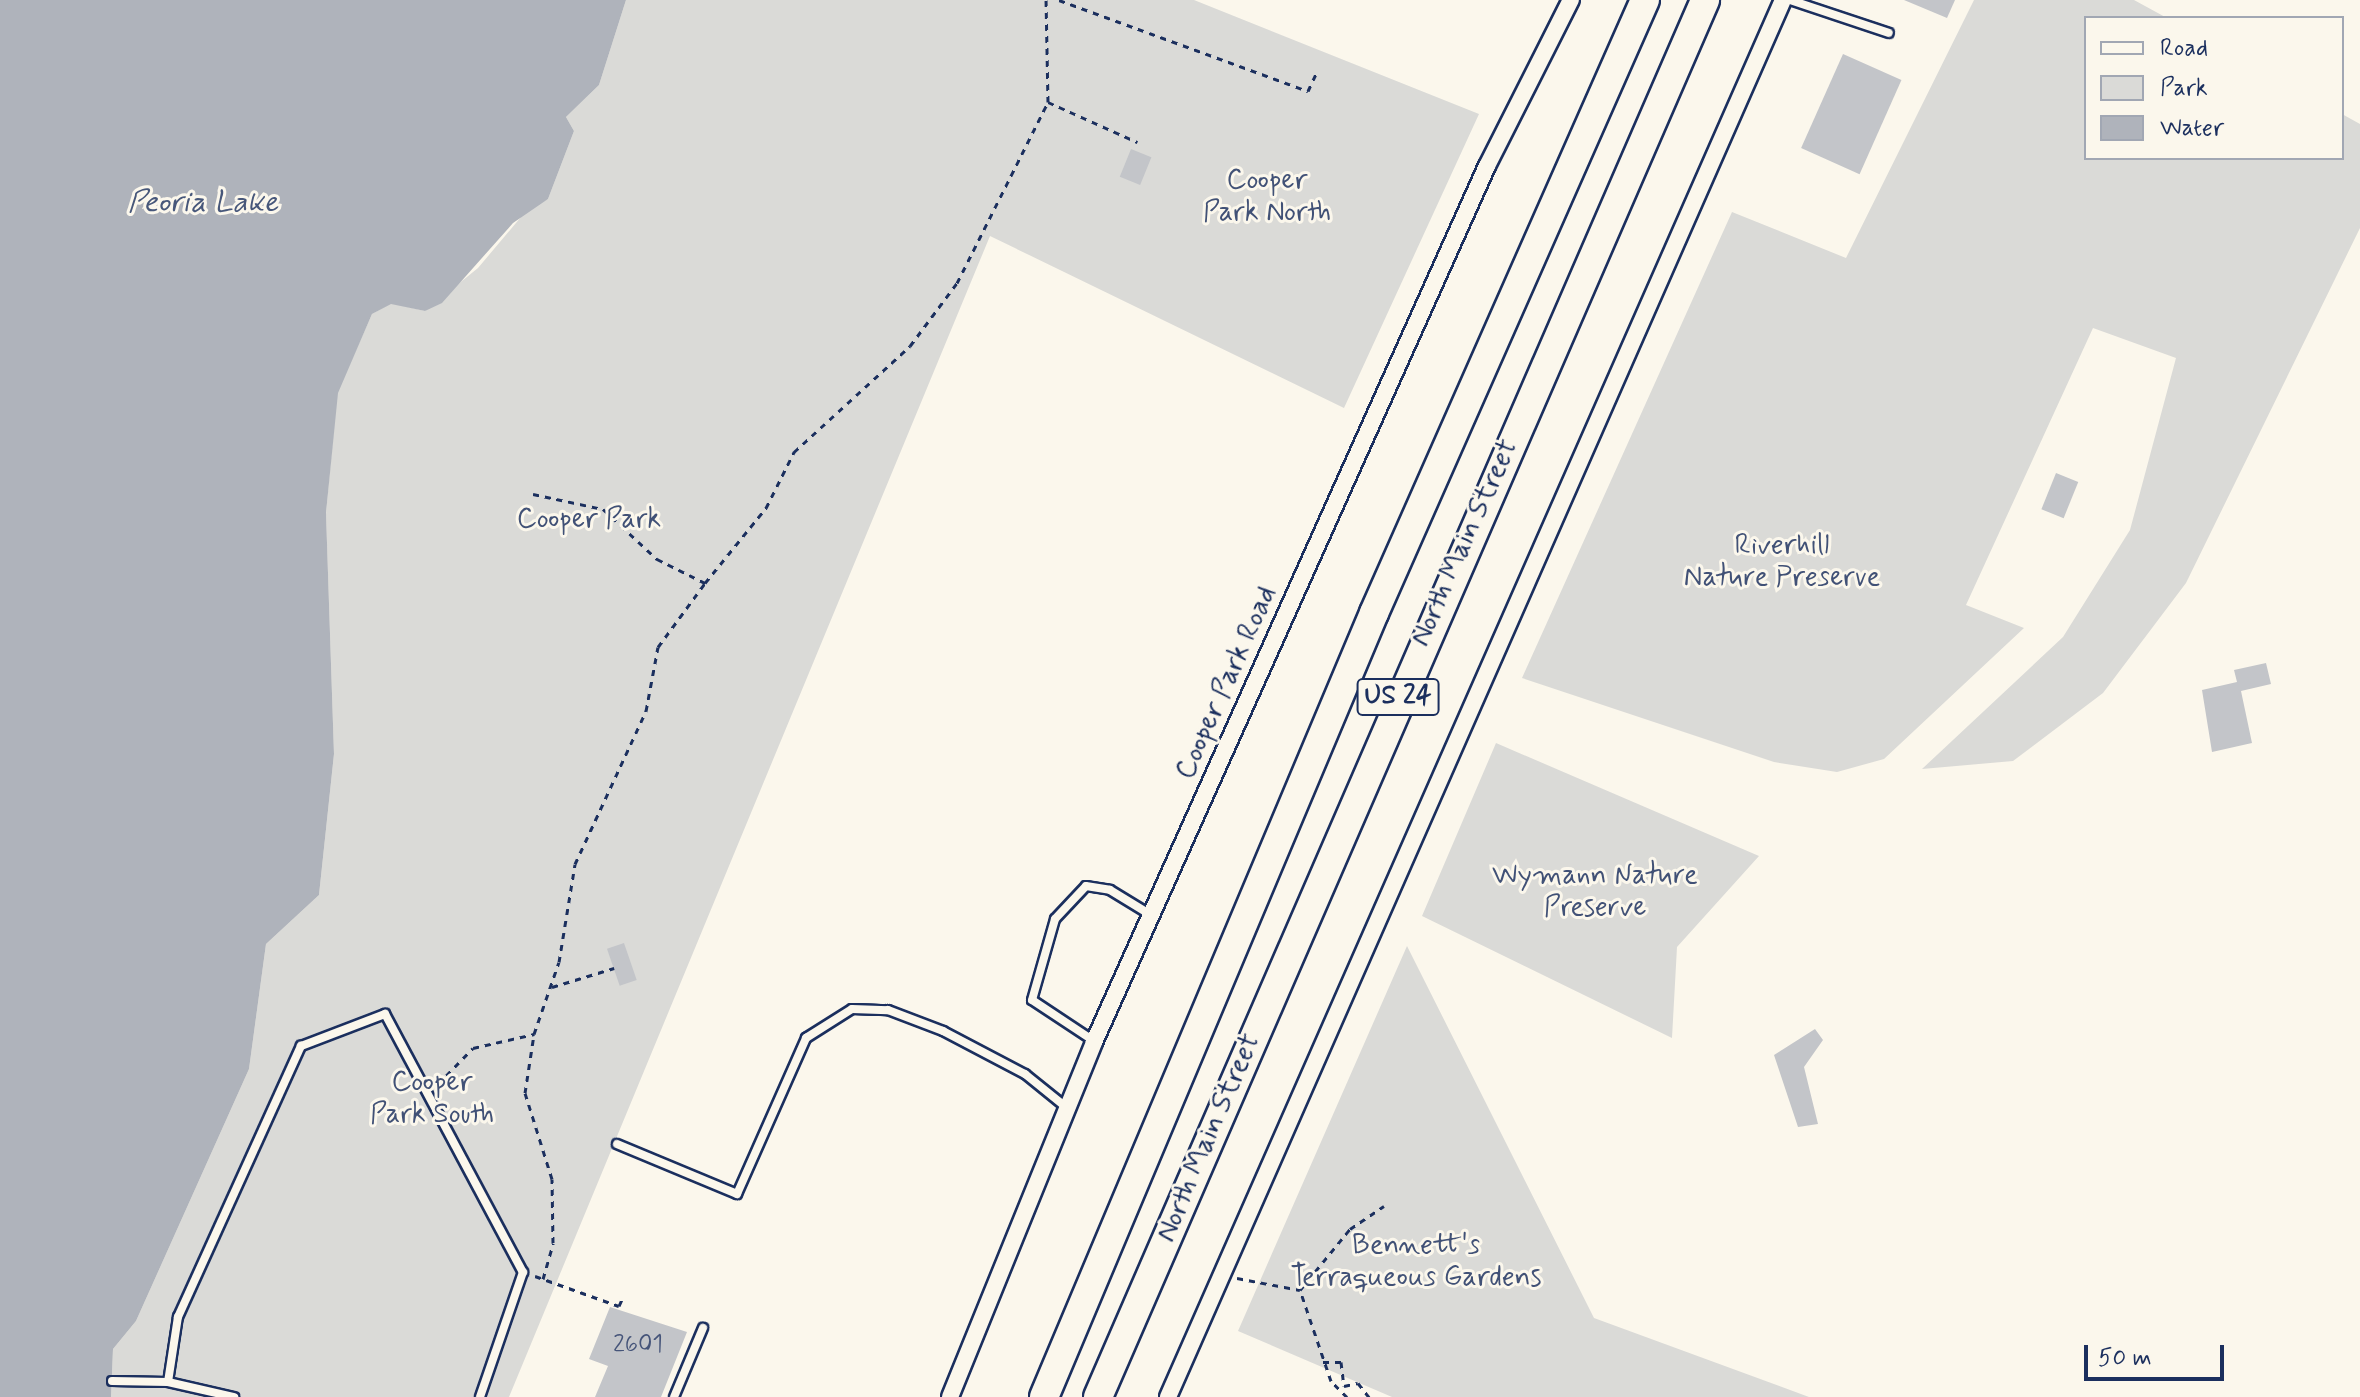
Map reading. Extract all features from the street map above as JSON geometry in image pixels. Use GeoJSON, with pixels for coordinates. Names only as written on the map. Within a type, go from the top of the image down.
{"type":"FeatureCollection","features":[{"type":"Feature","properties":{"kind":"highway","name":"North Main Street"},"geometry":{"type":"LineString","coordinates":[[1044,1397],[1374,613],[1645,0]]}},
{"type":"Feature","properties":{"kind":"highway","name":"North Main Street"},"geometry":{"type":"LineString","coordinates":[[1098,1397],[1705,0]]}},
{"type":"Feature","properties":{"kind":"street","name":"Cooper Park Road"},"geometry":{"type":"LineString","coordinates":[[950,1397],[1094,1042],[1480,180],[1571,0]]}},
{"type":"Feature","properties":{"kind":"street"},"geometry":{"type":"LineString","coordinates":[[1168,1397],[1226,1273],[1783,0]]}},
{"type":"Feature","properties":{"kind":"lane"},"geometry":{"type":"LineString","coordinates":[[1790,0],[1834,10],[1889,33]]}},
{"type":"Feature","properties":{"kind":"lane"},"geometry":{"type":"LineString","coordinates":[[1834,10],[1839,0]]}},
{"type":"Feature","properties":{"kind":"lane"},"geometry":{"type":"LineString","coordinates":[[1094,1042],[1032,1000],[1055,919],[1086,886],[1110,890],[1152,915]]}},
{"type":"Feature","properties":{"kind":"lane"},"geometry":{"type":"LineString","coordinates":[[617,1144],[737,1194],[806,1038],[852,1009],[888,1010],[943,1031],[1025,1074],[1068,1108]]}},
{"type":"Feature","properties":{"kind":"lane"},"geometry":{"type":"LineString","coordinates":[[168,1382],[178,1317],[301,1046],[385,1014],[431,1092],[523,1272],[480,1397]]}},
{"type":"Feature","properties":{"kind":"lane"},"geometry":{"type":"LineString","coordinates":[[674,1397],[703,1328]]}},
{"type":"Feature","properties":{"kind":"lane"},"geometry":{"type":"LineString","coordinates":[[112,1381],[168,1382],[234,1397]]}},
{"type":"Feature","properties":{"kind":"path"},"geometry":{"type":"LineString","coordinates":[[543,1279],[553,1243],[552,1179],[525,1093],[534,1034],[552,987],[583,844],[646,711],[658,647],[770,496],[794,452],[934,321],[1048,102],[1047,1],[1058,0],[1308,91],[1318,70]]}},
{"type":"Feature","properties":{"kind":"path"},"geometry":{"type":"LineString","coordinates":[[1048,102],[1137,142]]}},
{"type":"Feature","properties":{"kind":"path"},"geometry":{"type":"LineString","coordinates":[[533,494],[603,509],[657,559],[705,583]]}},
{"type":"Feature","properties":{"kind":"path"},"geometry":{"type":"LineString","coordinates":[[552,987],[614,968]]}},
{"type":"Feature","properties":{"kind":"path"},"geometry":{"type":"LineString","coordinates":[[431,1092],[473,1048],[534,1034]]}},
{"type":"Feature","properties":{"kind":"path"},"geometry":{"type":"LineString","coordinates":[[1300,1290],[1384,1206]]}},
{"type":"Feature","properties":{"kind":"path"},"geometry":{"type":"LineString","coordinates":[[523,1272],[619,1306],[623,1297]]}},
{"type":"Feature","properties":{"kind":"path"},"geometry":{"type":"LineString","coordinates":[[1226,1273],[1300,1290]]}},
{"type":"Feature","properties":{"kind":"path"},"geometry":{"type":"LineString","coordinates":[[1300,1290],[1323,1362],[1347,1397]]}},
{"type":"Feature","properties":{"kind":"path"},"geometry":{"type":"LineString","coordinates":[[1323,1362],[1341,1362],[1344,1386],[1358,1383],[1369,1397]]}},
{"type":"Feature","properties":{"kind":"green space","name":"Cooper Park"},"geometry":{"type":"Polygon","coordinates":[[[626,0],[1194,0],[1479,114],[1344,408],[990,236],[509,1397],[111,1397],[113,1349],[136,1321],[249,1069],[266,944],[319,895],[334,754],[326,514],[337,393],[372,314],[391,303],[425,311],[478,268],[526,211],[548,199],[574,131],[566,117],[599,85],[626,0]]]}},
{"type":"Feature","properties":{"kind":"green space","name":"Riverhill Nature Preserve"},"geometry":{"type":"Polygon","coordinates":[[[1974,0],[2134,0],[2163,16],[2084,16],[2084,160],[2344,160],[2344,115],[2360,124],[2360,228],[2186,583],[2103,693],[2013,761],[1922,769],[2063,637],[2130,530],[2176,358],[2093,328],[1966,605],[2024,628],[1884,759],[1837,772],[1774,762],[1522,678],[1732,212],[1846,258],[1974,0]]]}},
{"type":"Feature","properties":{"kind":"green space","name":"Wymann Nature Preserve"},"geometry":{"type":"Polygon","coordinates":[[[1496,743],[1759,856],[1677,947],[1672,1038],[1422,916],[1496,743]]]}},
{"type":"Feature","properties":{"kind":"green space","name":"Bennett's Terraqueous Gardens"},"geometry":{"type":"Polygon","coordinates":[[[1407,946],[1594,1318],[1809,1397],[1392,1397],[1238,1331],[1407,946]]]}},
{"type":"Feature","properties":{"kind":"water","name":"Peoria Lake"},"geometry":{"type":"Polygon","coordinates":[[[0,0],[626,0],[599,85],[566,117],[574,131],[548,199],[513,223],[442,303],[425,311],[391,304],[372,314],[338,393],[326,513],[334,754],[319,895],[266,944],[249,1069],[136,1321],[113,1349],[111,1397],[0,1397],[0,0]]]}},
{"type":"Feature","properties":{"kind":"building"},"geometry":{"type":"Polygon","coordinates":[[[1904,0],[1955,0],[1947,18],[1904,0]]]}},
{"type":"Feature","properties":{"kind":"building"},"geometry":{"type":"Polygon","coordinates":[[[1843,54],[1901,80],[1860,174],[1801,148],[1843,54]]]}},
{"type":"Feature","properties":{"kind":"building"},"geometry":{"type":"Polygon","coordinates":[[[1131,149],[1151,157],[1140,185],[1120,177],[1131,149]]]}},
{"type":"Feature","properties":{"kind":"building"},"geometry":{"type":"Polygon","coordinates":[[[2056,473],[2078,482],[2064,518],[2041,509],[2056,473]]]}},
{"type":"Feature","properties":{"kind":"building"},"geometry":{"type":"Polygon","coordinates":[[[2266,663],[2271,684],[2241,691],[2252,743],[2212,752],[2202,690],[2237,682],[2234,670],[2266,663]]]}},
{"type":"Feature","properties":{"kind":"building"},"geometry":{"type":"Polygon","coordinates":[[[624,943],[637,980],[620,986],[607,949],[624,943]]]}},
{"type":"Feature","properties":{"kind":"building"},"geometry":{"type":"Polygon","coordinates":[[[1815,1029],[1823,1040],[1804,1067],[1818,1124],[1798,1127],[1774,1055],[1815,1029]]]}},
{"type":"Feature","properties":{"kind":"building"},"geometry":{"type":"Polygon","coordinates":[[[610,1307],[687,1332],[661,1397],[595,1397],[608,1366],[589,1359],[610,1307]]]}},
{"type":"Feature","properties":{"kind":"park label","name":"Cooper Park North"},"geometry":{"type":"Point","coordinates":[1267,197]}},
{"type":"Feature","properties":{"kind":"park label","name":"Cooper Park South"},"geometry":{"type":"Point","coordinates":[432,1099]}}]}
